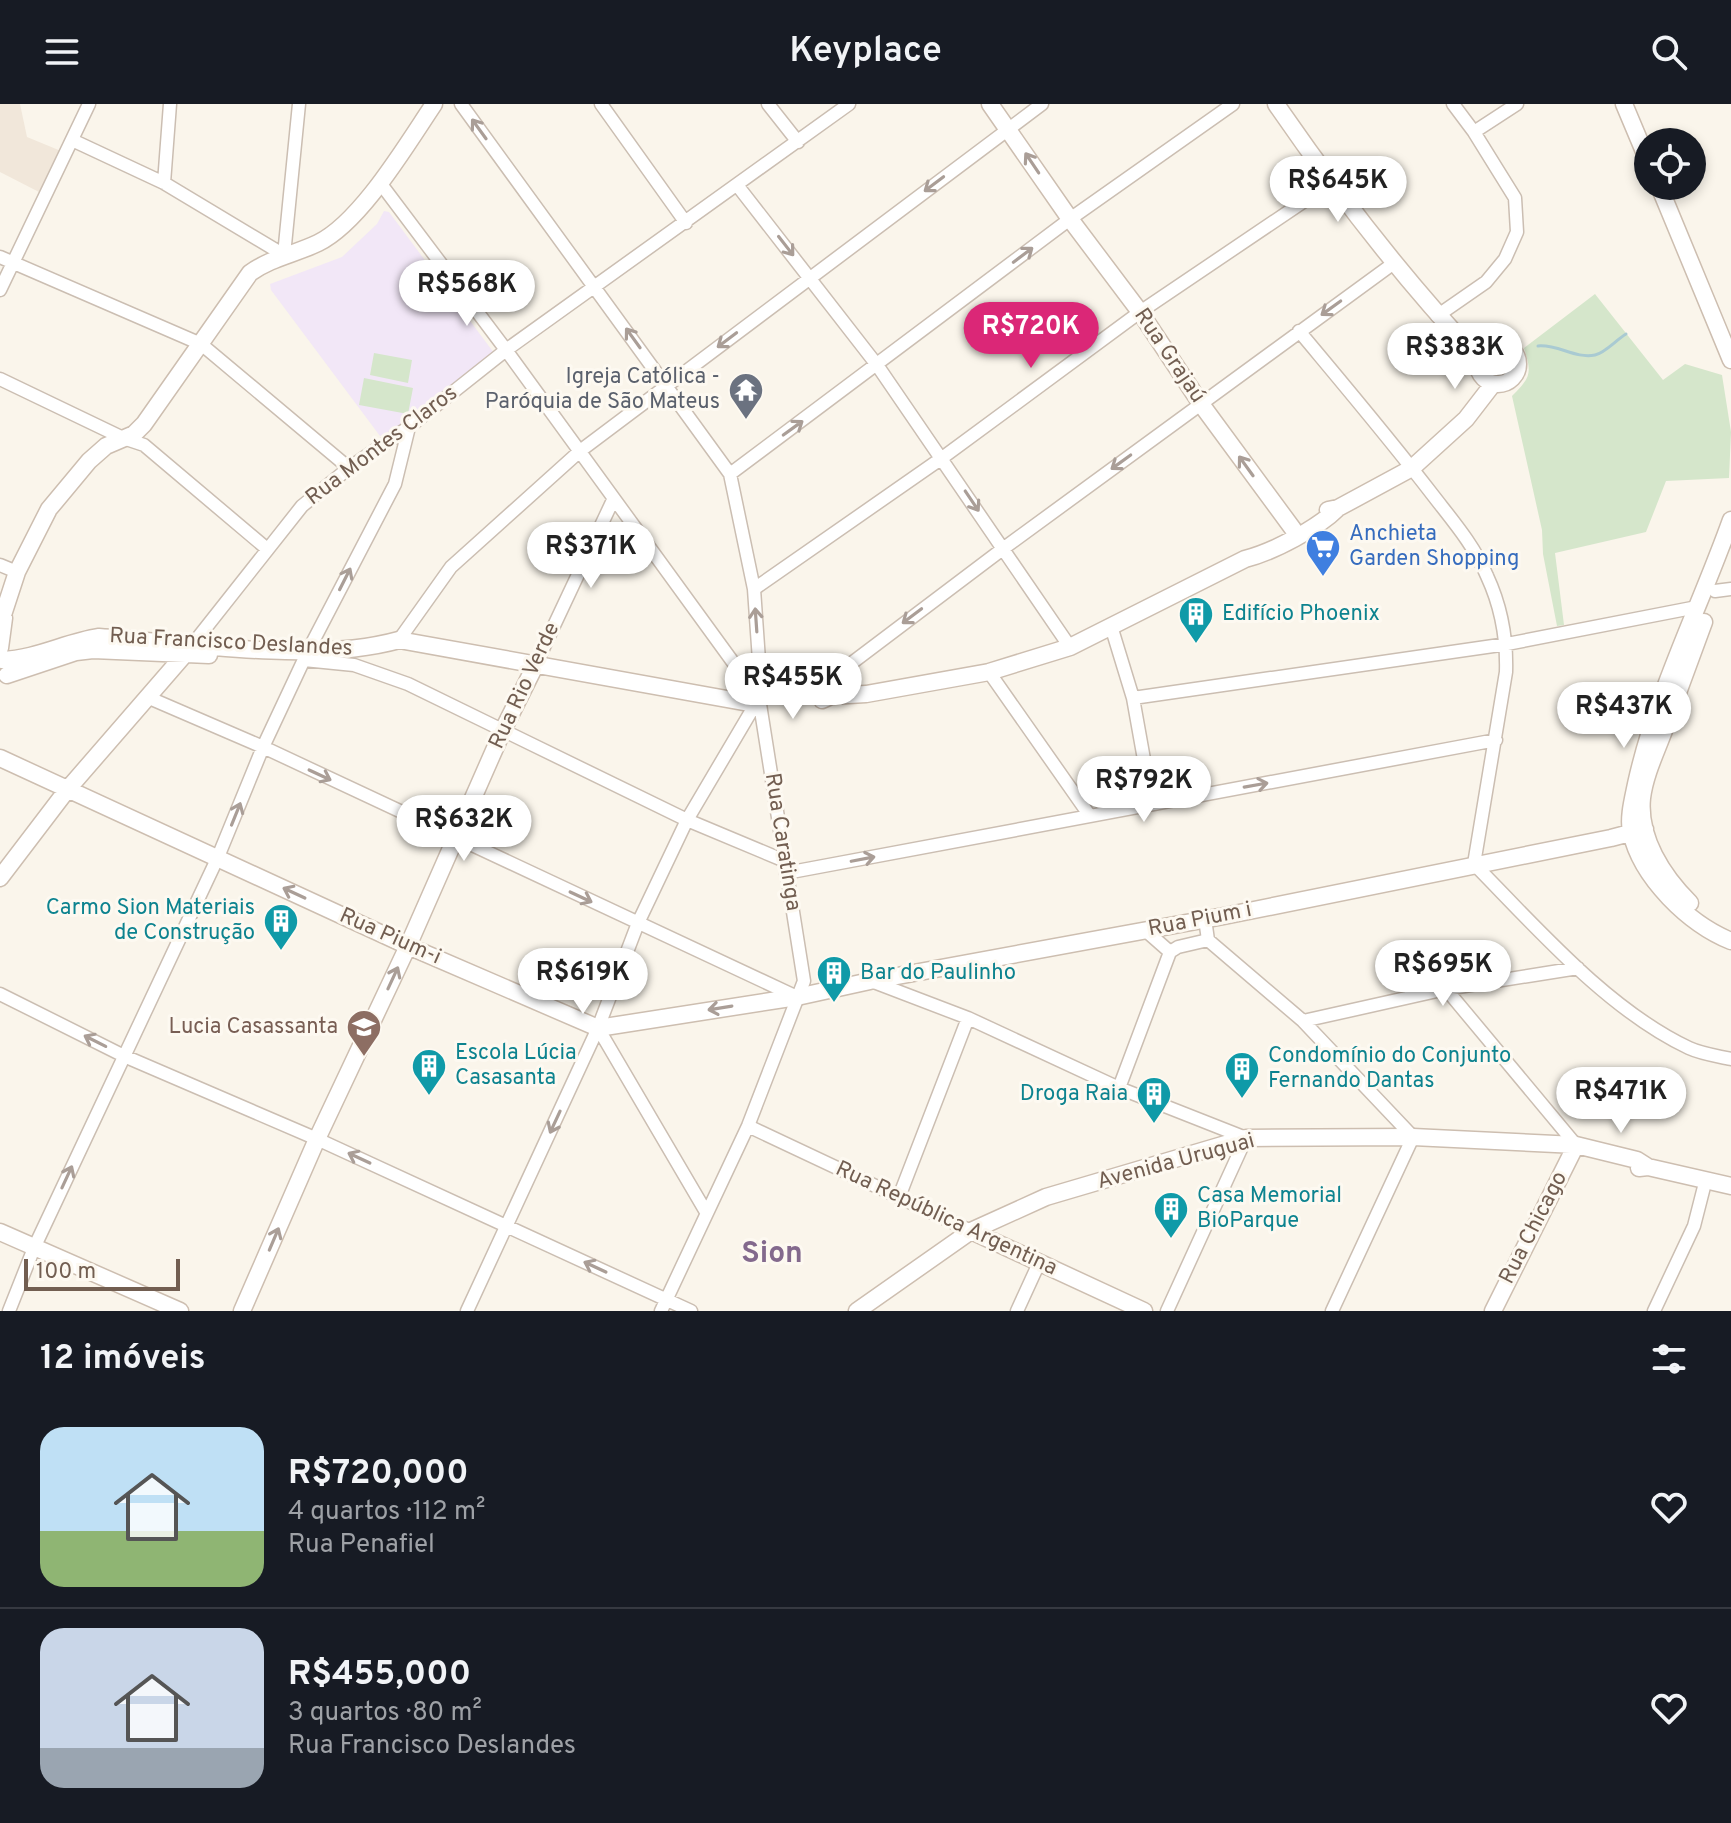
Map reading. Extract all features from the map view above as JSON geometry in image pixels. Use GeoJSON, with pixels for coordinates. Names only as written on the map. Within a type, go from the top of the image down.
{"type":"FeatureCollection","features":[{"type":"Feature","properties":{"kind":"street"},"geometry":{"type":"LineString","coordinates":[[0,290],[89,104]]}},
{"type":"Feature","properties":{"kind":"street"},"geometry":{"type":"LineString","coordinates":[[164,183],[170,104]]}},
{"type":"Feature","properties":{"kind":"street"},"geometry":{"type":"LineString","coordinates":[[284,255],[299,104]]}},
{"type":"Feature","properties":{"kind":"street"},"geometry":{"type":"LineString","coordinates":[[2,665],[2,621],[17,572],[49,509],[89,461],[106,446],[134,434],[144,424],[250,273],[266,262],[319,243],[338,230],[381,184],[434,104]]}},
{"type":"Feature","properties":{"kind":"street","name":"Rua Caratinga"},"geometry":{"type":"LineString","coordinates":[[461,104],[730,474],[754,589],[761,689],[759,698],[804,981],[748,1126],[663,1305]]}},
{"type":"Feature","properties":{"kind":"street"},"geometry":{"type":"LineString","coordinates":[[601,104],[686,223]]}},
{"type":"Feature","properties":{"kind":"street"},"geometry":{"type":"LineString","coordinates":[[768,104],[798,142]]}},
{"type":"Feature","properties":{"kind":"street","name":"Rua Montes Claros"},"geometry":{"type":"LineString","coordinates":[[0,878],[67,790],[189,649],[302,506],[506,350],[849,104]]}},
{"type":"Feature","properties":{"kind":"street","name":"Rua Grajaú"},"geometry":{"type":"LineString","coordinates":[[990,104],[1293,529]]}},
{"type":"Feature","properties":{"kind":"street"},"geometry":{"type":"LineString","coordinates":[[399,640],[451,567],[580,451],[1042,104]]}},
{"type":"Feature","properties":{"kind":"street"},"geometry":{"type":"LineString","coordinates":[[730,474],[1070,219],[1233,104]]}},
{"type":"Feature","properties":{"kind":"street"},"geometry":{"type":"LineString","coordinates":[[1276,104],[1331,183],[1437,316],[1486,282],[1505,259],[1517,232],[1515,198],[1453,104]]}},
{"type":"Feature","properties":{"kind":"street"},"geometry":{"type":"LineString","coordinates":[[1474,132],[1517,104]]}},
{"type":"Feature","properties":{"kind":"street"},"geometry":{"type":"LineString","coordinates":[[1624,104],[1634,128]]}},
{"type":"Feature","properties":{"kind":"street"},"geometry":{"type":"LineString","coordinates":[[1636,104],[1645,128]]}},
{"type":"Feature","properties":{"kind":"street"},"geometry":{"type":"LineString","coordinates":[[72,140],[164,183],[284,255]]}},
{"type":"Feature","properties":{"kind":"street"},"geometry":{"type":"LineString","coordinates":[[754,589],[942,458],[1140,312],[1331,183]]}},
{"type":"Feature","properties":{"kind":"street"},"geometry":{"type":"LineString","coordinates":[[381,184],[759,698],[687,820],[638,923],[598,1028],[467,1311]]}},
{"type":"Feature","properties":{"kind":"street"},"geometry":{"type":"LineString","coordinates":[[737,185],[877,365],[1070,647]]}},
{"type":"Feature","properties":{"kind":"street"},"geometry":{"type":"LineString","coordinates":[[1665,200],[1731,360]]}},
{"type":"Feature","properties":{"kind":"street"},"geometry":{"type":"LineString","coordinates":[[1675,200],[1731,335]]}},
{"type":"Feature","properties":{"kind":"street"},"geometry":{"type":"LineString","coordinates":[[0,257],[201,344],[349,468]]}},
{"type":"Feature","properties":{"kind":"street"},"geometry":{"type":"LineString","coordinates":[[812,693],[833,674],[1394,263]]}},
{"type":"Feature","properties":{"kind":"street","name":"Rua Francisco Deslandes"},"geometry":{"type":"LineString","coordinates":[[2,665],[93,650],[189,649],[354,658],[367,649],[399,640],[749,703],[765,693],[866,694],[989,672],[1070,647],[1245,559],[1259,556],[1412,468],[1466,419],[1485,373],[1437,316]]}},
{"type":"Feature","properties":{"kind":"street"},"geometry":{"type":"LineString","coordinates":[[1299,331],[1412,468],[1470,544],[1487,576],[1507,644],[1506,672],[1474,864],[1578,968],[1645,1023],[1692,1050],[1731,1059]]}},
{"type":"Feature","properties":{"kind":"street"},"geometry":{"type":"LineString","coordinates":[[0,379],[144,445],[266,548]]}},
{"type":"Feature","properties":{"kind":"street"},"geometry":{"type":"LineString","coordinates":[[9,1311],[34,1248],[218,857],[263,747],[395,484],[409,427]]}},
{"type":"Feature","properties":{"kind":"street"},"geometry":{"type":"LineString","coordinates":[[381,447],[392,459],[395,484]]}},
{"type":"Feature","properties":{"kind":"street","name":"Rua Rio Verde"},"geometry":{"type":"LineString","coordinates":[[242,1311],[503,730],[613,500]]}},
{"type":"Feature","properties":{"kind":"street","name":"Rua Francisco Deslandes"},"geometry":{"type":"LineString","coordinates":[[1245,559],[1256,549],[1323,511],[1338,508]]}},
{"type":"Feature","properties":{"kind":"street"},"geometry":{"type":"LineString","coordinates":[[1729,933],[1707,930],[1682,911],[1657,885],[1636,826],[1642,756],[1731,520]]}},
{"type":"Feature","properties":{"kind":"street"},"geometry":{"type":"LineString","coordinates":[[1636,826],[1645,784],[1723,590],[1731,546]]}},
{"type":"Feature","properties":{"kind":"street"},"geometry":{"type":"LineString","coordinates":[[0,565],[17,572]]}},
{"type":"Feature","properties":{"kind":"street"},"geometry":{"type":"LineString","coordinates":[[1133,698],[1507,644],[1697,607]]}},
{"type":"Feature","properties":{"kind":"street"},"geometry":{"type":"LineString","coordinates":[[1111,626],[1133,698],[1152,804]]}},
{"type":"Feature","properties":{"kind":"street"},"geometry":{"type":"LineString","coordinates":[[306,656],[354,665],[408,684],[786,867],[1090,816],[1496,740]]}},
{"type":"Feature","properties":{"kind":"street"},"geometry":{"type":"LineString","coordinates":[[989,672],[1090,816]]}},
{"type":"Feature","properties":{"kind":"street"},"geometry":{"type":"LineString","coordinates":[[831,696],[833,674]]}},
{"type":"Feature","properties":{"kind":"street","name":"Rua Francisco Deslandes"},"geometry":{"type":"LineString","coordinates":[[759,698],[766,702],[818,701],[831,696]]}},
{"type":"Feature","properties":{"kind":"street"},"geometry":{"type":"LineString","coordinates":[[147,697],[263,747],[638,923],[780,994],[797,997]]}},
{"type":"Feature","properties":{"kind":"street","name":"Rua Pium-i"},"geometry":{"type":"LineString","coordinates":[[0,758],[408,946],[598,1028]]}},
{"type":"Feature","properties":{"kind":"street","name":"Rua Pium i"},"geometry":{"type":"LineString","coordinates":[[797,997],[1224,916],[1603,839],[1636,826]]}},
{"type":"Feature","properties":{"kind":"street"},"geometry":{"type":"LineString","coordinates":[[1119,1088],[1170,952],[1208,940],[1224,916]]}},
{"type":"Feature","properties":{"kind":"street"},"geometry":{"type":"LineString","coordinates":[[1205,919],[1208,940],[1303,1021],[1413,1137],[1332,1311]]}},
{"type":"Feature","properties":{"kind":"street"},"geometry":{"type":"LineString","coordinates":[[1145,930],[1170,952]]}},
{"type":"Feature","properties":{"kind":"street"},"geometry":{"type":"LineString","coordinates":[[1303,1021],[1446,989],[1578,968]]}},
{"type":"Feature","properties":{"kind":"street"},"geometry":{"type":"LineString","coordinates":[[917,972],[914,990],[921,1000]]}},
{"type":"Feature","properties":{"kind":"street"},"geometry":{"type":"LineString","coordinates":[[870,981],[968,1018],[1119,1088],[1246,1138],[1167,1311]]}},
{"type":"Feature","properties":{"kind":"street"},"geometry":{"type":"LineString","coordinates":[[1446,989],[1576,1145]]}},
{"type":"Feature","properties":{"kind":"street"},"geometry":{"type":"LineString","coordinates":[[0,994],[124,1056],[317,1139],[506,1226],[663,1305],[691,1311]]}},
{"type":"Feature","properties":{"kind":"street"},"geometry":{"type":"LineString","coordinates":[[598,1028],[780,994]]}},
{"type":"Feature","properties":{"kind":"street"},"geometry":{"type":"LineString","coordinates":[[899,1197],[968,1018]]}},
{"type":"Feature","properties":{"kind":"street"},"geometry":{"type":"LineString","coordinates":[[598,1028],[706,1212]]}},
{"type":"Feature","properties":{"kind":"street","name":"Rua República Argentina"},"geometry":{"type":"LineString","coordinates":[[748,1126],[1144,1311]]}},
{"type":"Feature","properties":{"kind":"street","name":"Avenida Uruguai"},"geometry":{"type":"LineString","coordinates":[[857,1311],[971,1231],[1046,1197],[1246,1138],[1413,1137],[1576,1145],[1589,1158],[1635,1168],[1648,1167],[1731,1186]]}},
{"type":"Feature","properties":{"kind":"street","name":"Rua Chicago"},"geometry":{"type":"LineString","coordinates":[[1493,1311],[1576,1145]]}},
{"type":"Feature","properties":{"kind":"street"},"geometry":{"type":"LineString","coordinates":[[1654,1311],[1694,1226],[1706,1179]]}},
{"type":"Feature","properties":{"kind":"street"},"geometry":{"type":"LineString","coordinates":[[0,1232],[180,1311]]}},
{"type":"Feature","properties":{"kind":"street"},"geometry":{"type":"LineString","coordinates":[[1017,1311],[1039,1263]]}},
{"type":"Feature","properties":{"kind":"shaded area"},"geometry":{"type":"Polygon","coordinates":[[[0,104],[20,104],[27,137],[61,151],[39,192],[0,172],[0,104]]]}},
{"type":"Feature","properties":{"kind":"shaded area"},"geometry":{"type":"Polygon","coordinates":[[[384,211],[389,212],[494,353],[410,424],[380,436],[271,290],[270,284],[342,257],[377,224],[384,211]]]}},
{"type":"Feature","properties":{"kind":"green space"},"geometry":{"type":"Polygon","coordinates":[[[1595,294],[1663,380],[1685,364],[1722,375],[1731,432],[1729,478],[1666,481],[1646,532],[1555,553],[1564,625],[1557,626],[1543,554],[1542,530],[1512,396],[1528,374],[1524,348],[1595,294]]]}},
{"type":"Feature","properties":{"kind":"green space"},"geometry":{"type":"Polygon","coordinates":[[[374,353],[412,360],[408,383],[370,375],[374,353]]]}},
{"type":"Feature","properties":{"kind":"green space"},"geometry":{"type":"Polygon","coordinates":[[[1493,354],[1503,354],[1510,361],[1510,371],[1503,378],[1493,378],[1486,371],[1486,361],[1493,354]]]}},
{"type":"Feature","properties":{"kind":"green space"},"geometry":{"type":"Polygon","coordinates":[[[364,378],[413,388],[408,414],[359,405],[364,378]]]}},
{"type":"Feature","properties":{"kind":"waterway"},"geometry":{"type":"LineString","coordinates":[[1538,346],[1588,356],[1603,352],[1626,334]]}},
{"type":"Feature","properties":{"kind":"place","name":"Igreja Católica - Paróquia de São Mateus"},"geometry":{"type":"Point","coordinates":[746,421]}},
{"type":"Feature","properties":{"kind":"place","name":"Anchieta Garden Shopping"},"geometry":{"type":"Point","coordinates":[1323,578]}},
{"type":"Feature","properties":{"kind":"place","name":"Edifício Phoenix"},"geometry":{"type":"Point","coordinates":[1196,645]}},
{"type":"Feature","properties":{"kind":"place","name":"Carmo Sion Materiais de Construção"},"geometry":{"type":"Point","coordinates":[281,952]}},
{"type":"Feature","properties":{"kind":"place","name":"Bar do Paulinho"},"geometry":{"type":"Point","coordinates":[834,1004]}},
{"type":"Feature","properties":{"kind":"place","name":"Lucia Casassanta"},"geometry":{"type":"Point","coordinates":[364,1058]}},
{"type":"Feature","properties":{"kind":"place","name":"Escola Lúcia Casasanta"},"geometry":{"type":"Point","coordinates":[429,1097]}},
{"type":"Feature","properties":{"kind":"place","name":"Condomínio do Conjunto Fernando Dantas"},"geometry":{"type":"Point","coordinates":[1242,1100]}},
{"type":"Feature","properties":{"kind":"place","name":"Droga Raia"},"geometry":{"type":"Point","coordinates":[1154,1125]}},
{"type":"Feature","properties":{"kind":"place","name":"Casa Memorial BioParque"},"geometry":{"type":"Point","coordinates":[1171,1240]}},
{"type":"Feature","properties":{"kind":"district","name":"Sion"},"geometry":{"type":"Point","coordinates":[772,1254]}}]}
